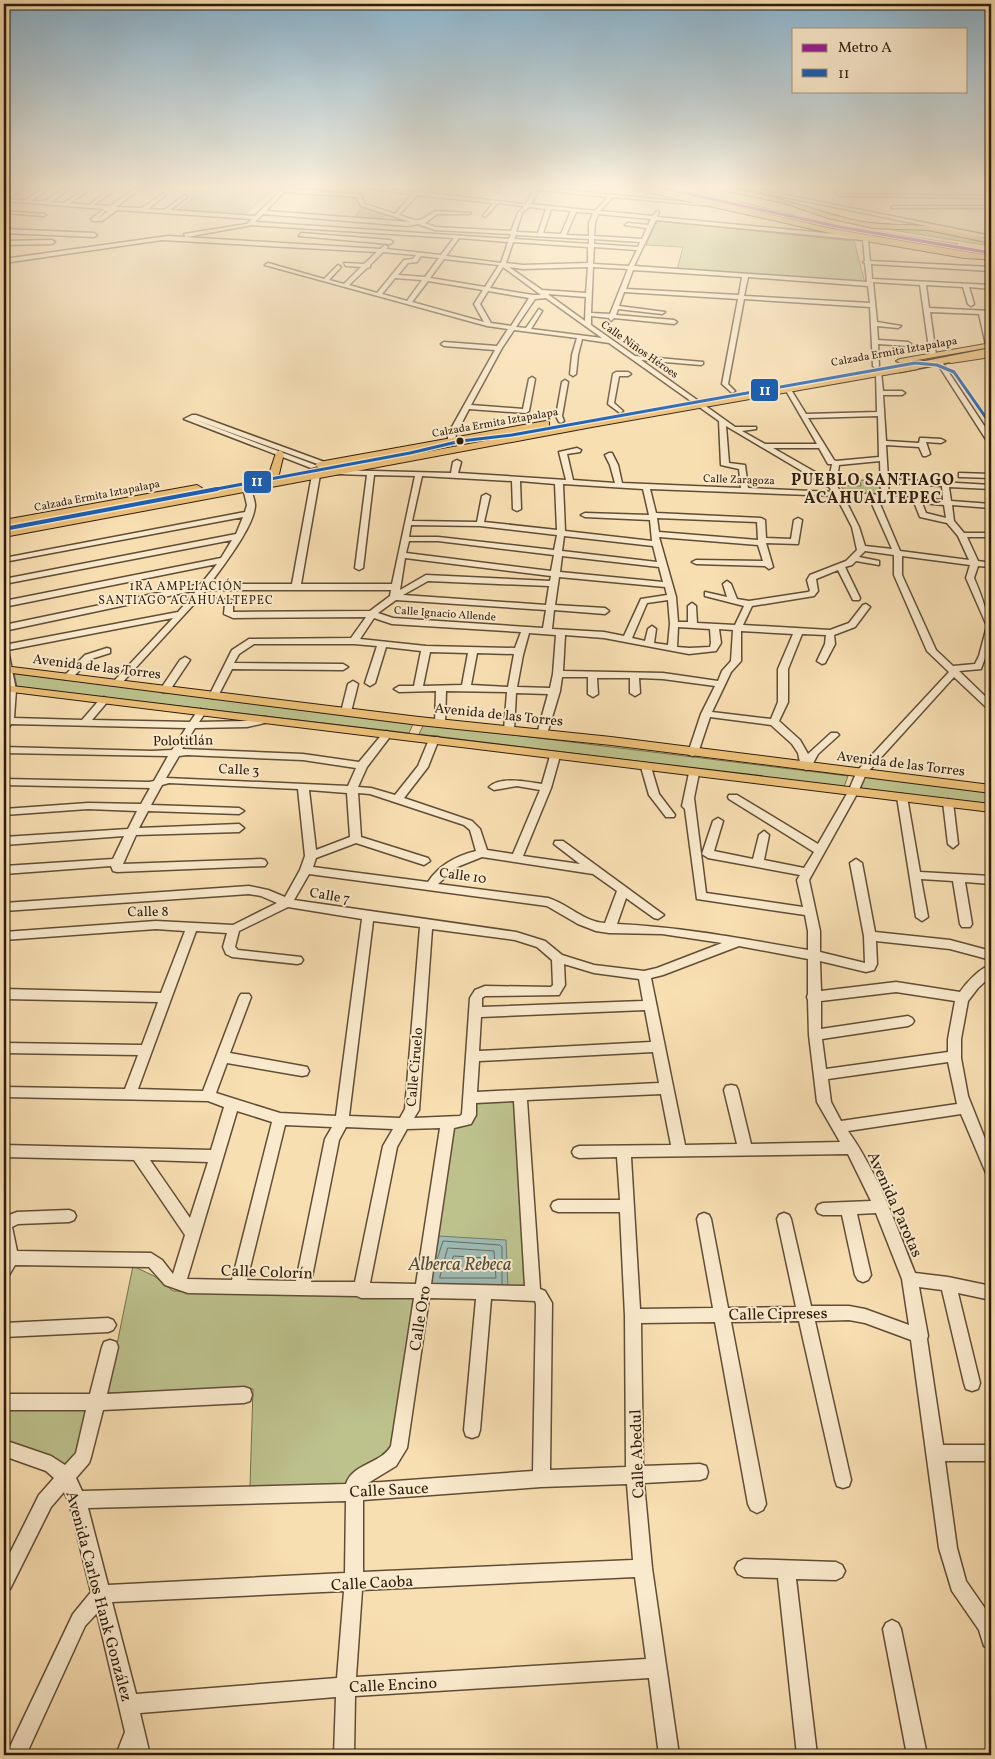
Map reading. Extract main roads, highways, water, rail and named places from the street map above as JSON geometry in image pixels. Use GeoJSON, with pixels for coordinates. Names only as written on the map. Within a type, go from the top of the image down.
{"type":"FeatureCollection","features":[{"type":"Feature","properties":{"kind":"highway"},"geometry":{"type":"LineString","coordinates":[[934,355],[990,349]]}},
{"type":"Feature","properties":{"kind":"highway"},"geometry":{"type":"LineString","coordinates":[[900,369],[990,349]]}},
{"type":"Feature","properties":{"kind":"main road","name":"Calzada Ermita Iztapalapa"},"geometry":{"type":"LineString","coordinates":[[4,523],[220,488],[247,488],[315,470],[326,464],[561,422],[617,409],[878,369],[900,369],[940,363],[990,349]]}},
{"type":"Feature","properties":{"kind":"main road","name":"Calzada Ermita Iztapalapa"},"geometry":{"type":"LineString","coordinates":[[4,534],[220,488],[274,474],[315,470],[337,472],[399,461],[788,389],[934,355]]}},
{"type":"Feature","properties":{"kind":"main road"},"geometry":{"type":"LineString","coordinates":[[274,474],[283,451]]}},
{"type":"Feature","properties":{"kind":"main road"},"geometry":{"type":"LineString","coordinates":[[392,452],[399,461]]}},
{"type":"Feature","properties":{"kind":"main road","name":"Avenida de las Torres"},"geometry":{"type":"LineString","coordinates":[[6,669],[419,721],[611,741],[693,753],[991,789]]}},
{"type":"Feature","properties":{"kind":"main road"},"geometry":{"type":"LineString","coordinates":[[8,688],[434,739],[646,768],[991,808]]}},
{"type":"Feature","properties":{"kind":"main road"},"geometry":{"type":"LineString","coordinates":[[413,737],[419,721]]}},
{"type":"Feature","properties":{"kind":"water","name":"Alberca Rebeca"},"geometry":{"type":"Polygon","coordinates":[[[438,1236],[506,1240],[508,1290],[424,1290],[438,1236]]]}},
{"type":"Feature","properties":{"kind":"district","name":"PUEBLO SANTIAGO ACAHUALTEPEC"},"geometry":{"type":"Point","coordinates":[873,488]}},
{"type":"Feature","properties":{"kind":"district","name":"1RA AMPLIACIÓN SANTIAGO ACAHUALTEPEC"},"geometry":{"type":"Point","coordinates":[186,593]}}]}
